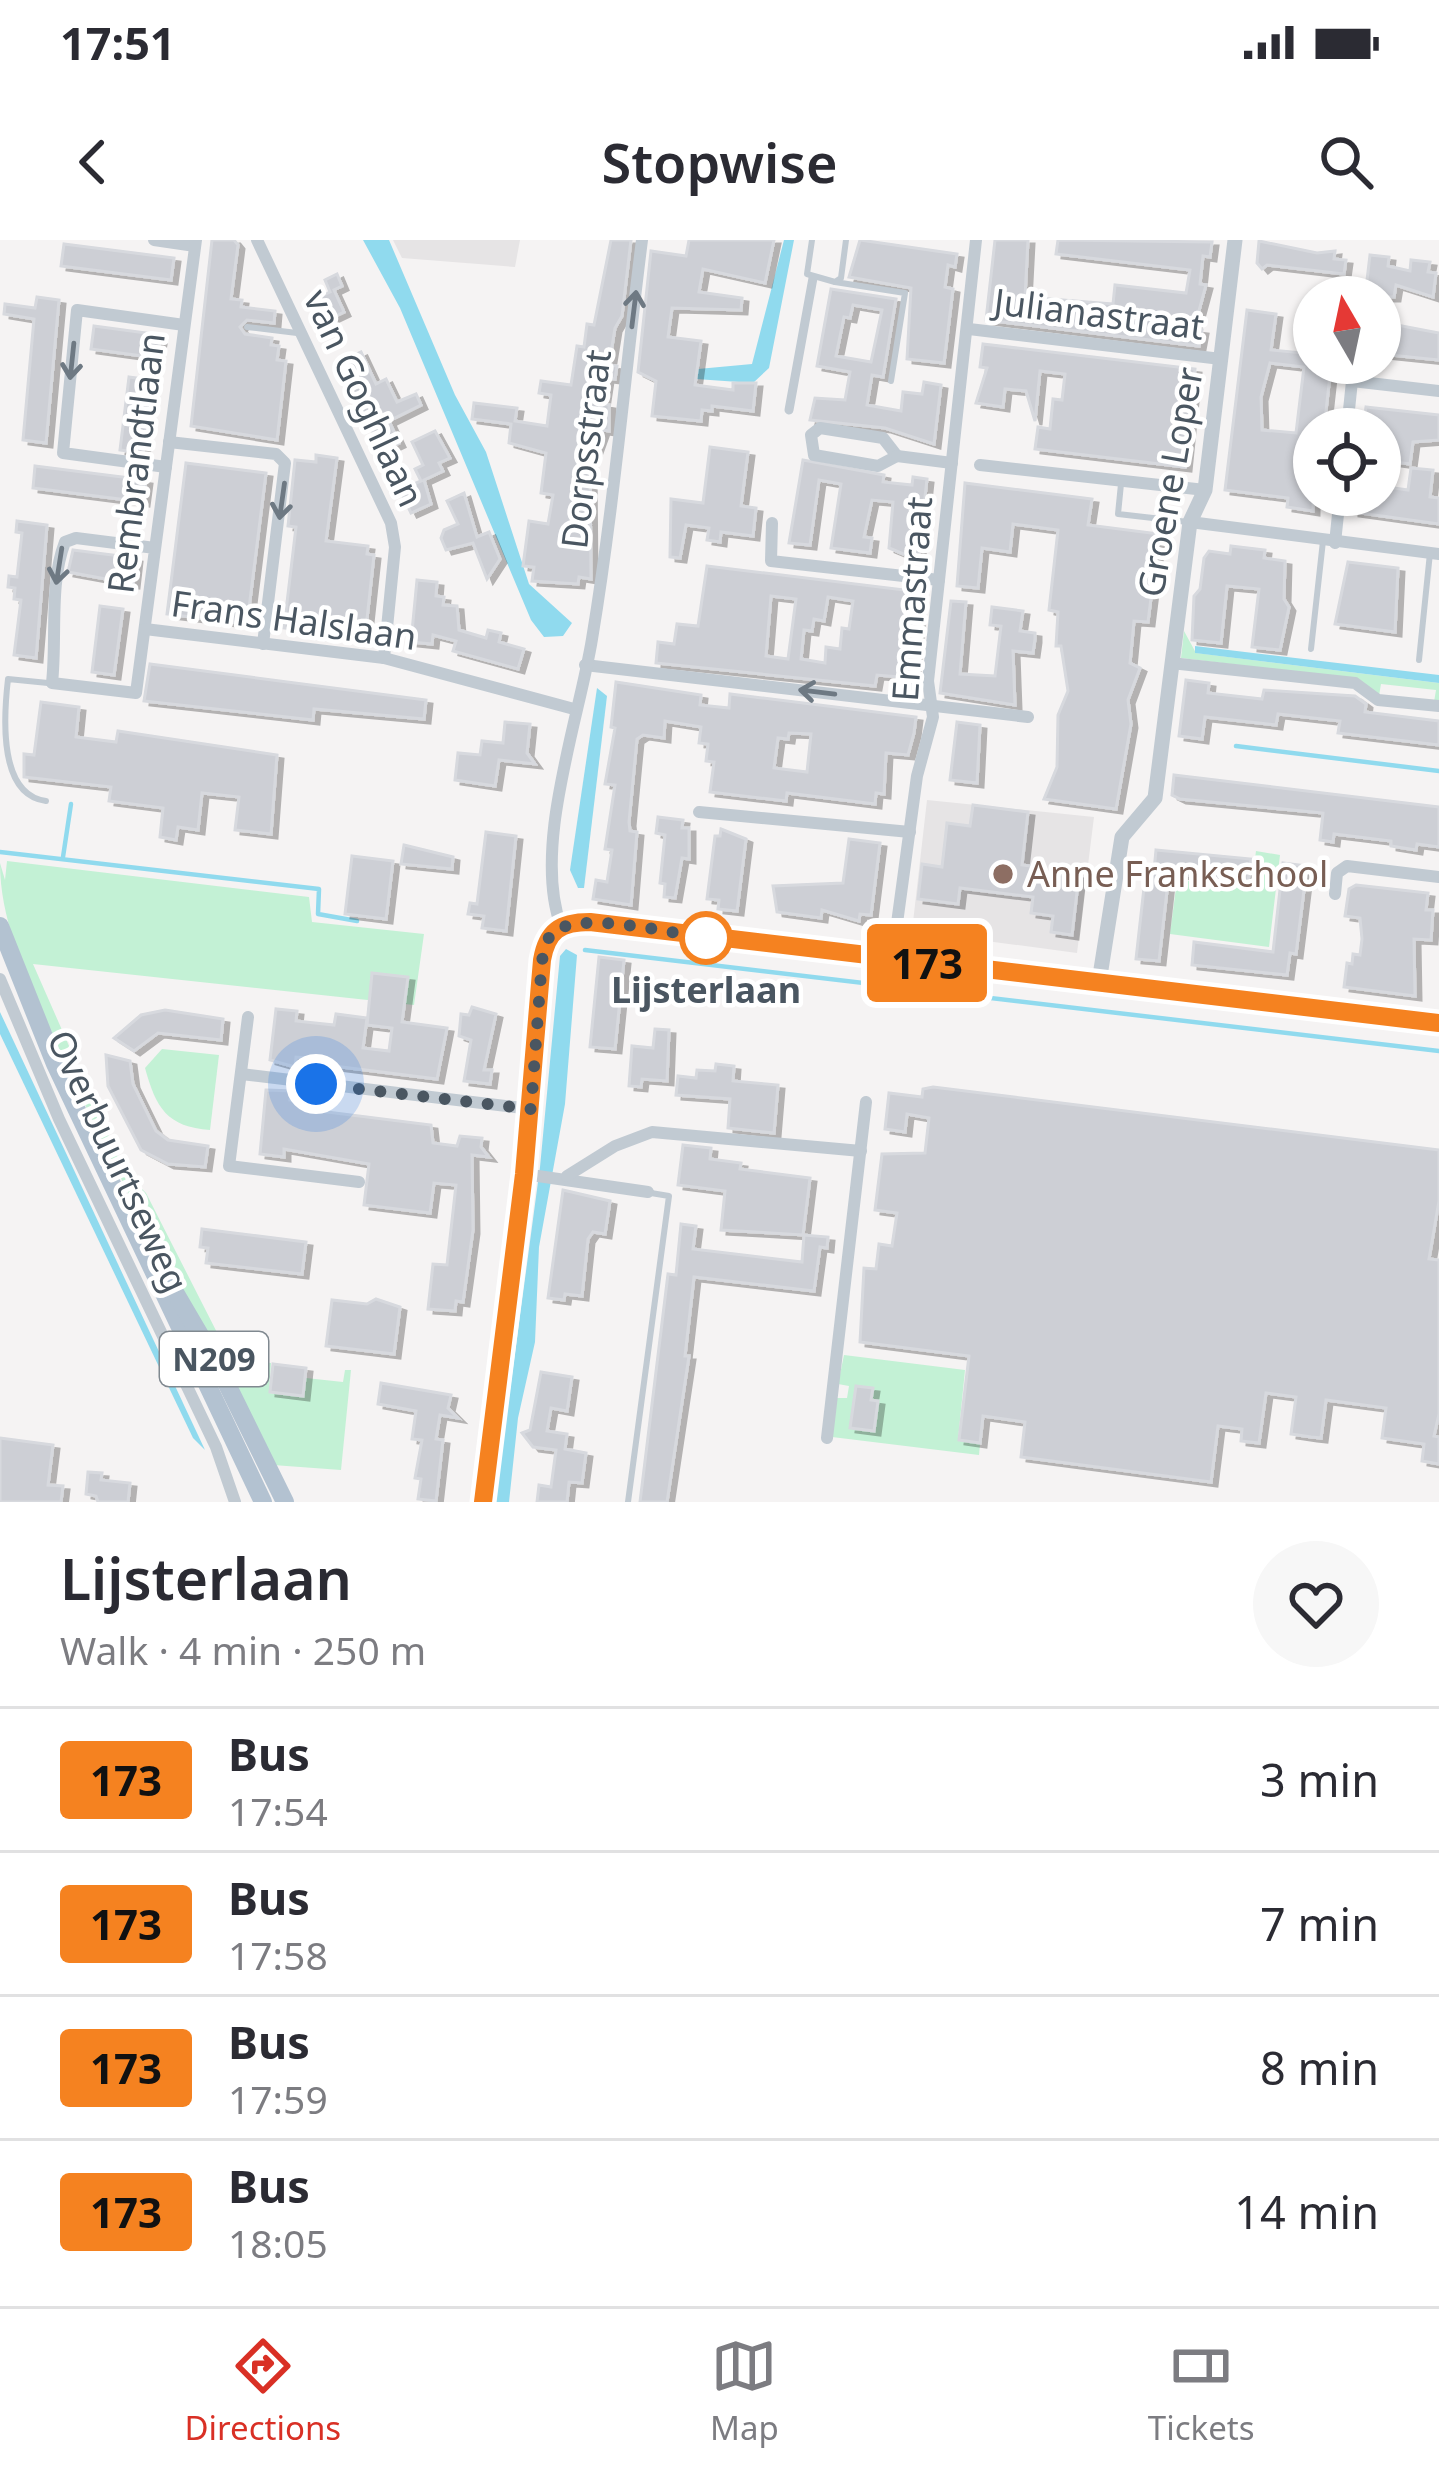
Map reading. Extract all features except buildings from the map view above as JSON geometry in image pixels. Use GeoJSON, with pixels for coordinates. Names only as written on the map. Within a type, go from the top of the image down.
{"type":"FeatureCollection","features":[{"type":"Feature","properties":{"kind":"main road","name":"Overbuurtseweg"},"geometry":{"type":"LineString","coordinates":[[0,926],[55,1064],[263,1502]]}},
{"type":"Feature","properties":{"kind":"main road","name":"Overbuurtseweg"},"geometry":{"type":"LineString","coordinates":[[131,1222],[217,1364],[285,1502]]}},
{"type":"Feature","properties":{"kind":"street"},"geometry":{"type":"LineString","coordinates":[[154,240],[195,243]]}},
{"type":"Feature","properties":{"kind":"street","name":"van Goghlaan"},"geometry":{"type":"LineString","coordinates":[[257,240],[395,536],[384,658]]}},
{"type":"Feature","properties":{"kind":"street","name":"Dorpsstraat"},"geometry":{"type":"LineString","coordinates":[[561,926],[550,880],[616,460],[642,240]]}},
{"type":"Feature","properties":{"kind":"street","name":"Emmastraat"},"geometry":{"type":"LineString","coordinates":[[892,960],[933,706],[928,681],[976,240]]}},
{"type":"Feature","properties":{"kind":"street","name":"Groene Loper"},"geometry":{"type":"LineString","coordinates":[[1099,982],[1122,837],[1155,797],[1190,522],[1205,490],[1235,240]]}},
{"type":"Feature","properties":{"kind":"street","name":"Rembrandtlaan"},"geometry":{"type":"LineString","coordinates":[[52,683],[136,693],[195,243]]}},
{"type":"Feature","properties":{"kind":"street"},"geometry":{"type":"LineString","coordinates":[[788,410],[813,278]]}},
{"type":"Feature","properties":{"kind":"street"},"geometry":{"type":"LineString","coordinates":[[166,467],[63,453],[77,310],[184,325]]}},
{"type":"Feature","properties":{"kind":"street","name":"Julianastraat"},"geometry":{"type":"LineString","coordinates":[[969,329],[1221,359]]}},
{"type":"Feature","properties":{"kind":"street"},"geometry":{"type":"LineString","coordinates":[[1349,408],[1352,381],[1439,391]]}},
{"type":"Feature","properties":{"kind":"street"},"geometry":{"type":"LineString","coordinates":[[897,457],[883,438],[820,428],[811,435],[814,455],[878,466],[897,457],[952,463]]}},
{"type":"Feature","properties":{"kind":"street"},"geometry":{"type":"LineString","coordinates":[[169,442],[276,454],[285,463],[263,644]]}},
{"type":"Feature","properties":{"kind":"street"},"geometry":{"type":"LineString","coordinates":[[980,465],[1205,490]]}},
{"type":"Feature","properties":{"kind":"street"},"geometry":{"type":"LineString","coordinates":[[1329,542],[1335,516]]}},
{"type":"Feature","properties":{"kind":"street"},"geometry":{"type":"LineString","coordinates":[[1190,522],[1435,554]]}},
{"type":"Feature","properties":{"kind":"street"},"geometry":{"type":"LineString","coordinates":[[772,523],[772,561],[939,580]]}},
{"type":"Feature","properties":{"kind":"street"},"geometry":{"type":"LineString","coordinates":[[52,683],[58,623],[54,599],[65,542],[76,538],[155,548]]}},
{"type":"Feature","properties":{"kind":"street","name":"Frans Halslaan"},"geometry":{"type":"LineString","coordinates":[[145,628],[384,658],[574,709]]}},
{"type":"Feature","properties":{"kind":"street"},"geometry":{"type":"LineString","coordinates":[[1171,663],[1354,683],[1378,700],[1439,706]]}},
{"type":"Feature","properties":{"kind":"street"},"geometry":{"type":"LineString","coordinates":[[585,664],[1028,717]]}},
{"type":"Feature","properties":{"kind":"street"},"geometry":{"type":"LineString","coordinates":[[699,812],[910,832]]}},
{"type":"Feature","properties":{"kind":"street"},"geometry":{"type":"LineString","coordinates":[[1335,894],[1337,873],[1347,866],[1439,877]]}},
{"type":"Feature","properties":{"kind":"street"},"geometry":{"type":"LineString","coordinates":[[483,1502],[530,1174],[545,940],[561,926],[590,922],[1439,1023]]}},
{"type":"Feature","properties":{"kind":"street","name":"Overbuurtseweg"},"geometry":{"type":"LineString","coordinates":[[0,979],[59,1119],[216,1447],[236,1502]]}},
{"type":"Feature","properties":{"kind":"street"},"geometry":{"type":"LineString","coordinates":[[248,1017],[230,1166],[359,1182]]}},
{"type":"Feature","properties":{"kind":"street"},"geometry":{"type":"LineString","coordinates":[[241,1074],[531,1109]]}},
{"type":"Feature","properties":{"kind":"street"},"geometry":{"type":"LineString","coordinates":[[827,1438],[866,1102]]}},
{"type":"Feature","properties":{"kind":"street"},"geometry":{"type":"LineString","coordinates":[[563,1176],[615,1146],[652,1132],[861,1151]]}},
{"type":"Feature","properties":{"kind":"street"},"geometry":{"type":"LineString","coordinates":[[530,1174],[648,1192]]}},
{"type":"Feature","properties":{"kind":"lane"},"geometry":{"type":"LineString","coordinates":[[812,240],[807,274],[813,278],[905,292],[891,381]]}},
{"type":"Feature","properties":{"kind":"lane"},"geometry":{"type":"LineString","coordinates":[[835,282],[841,278],[846,240]]}},
{"type":"Feature","properties":{"kind":"lane"},"geometry":{"type":"LineString","coordinates":[[247,327],[302,334]]}},
{"type":"Feature","properties":{"kind":"lane"},"geometry":{"type":"LineString","coordinates":[[1121,481],[1118,514],[1190,522]]}},
{"type":"Feature","properties":{"kind":"lane"},"geometry":{"type":"LineString","coordinates":[[1311,649],[1329,542]]}},
{"type":"Feature","properties":{"kind":"lane"},"geometry":{"type":"LineString","coordinates":[[1419,660],[1435,554]]}},
{"type":"Feature","properties":{"kind":"lane"},"geometry":{"type":"LineString","coordinates":[[46,801],[24,799],[13,788],[2,730],[8,679],[52,683]]}},
{"type":"Feature","properties":{"kind":"lane"},"geometry":{"type":"LineString","coordinates":[[628,1502],[669,1196],[648,1192]]}},
{"type":"Feature","properties":{"kind":"shaded area"},"geometry":{"type":"Polygon","coordinates":[[[393,240],[520,240],[515,267],[402,258],[393,240]]]}},
{"type":"Feature","properties":{"kind":"shaded area","name":"Anne Frankschool"},"geometry":{"type":"Polygon","coordinates":[[[927,800],[1094,817],[1077,953],[912,931],[927,800]]]}},
{"type":"Feature","properties":{"kind":"green space"},"geometry":{"type":"Polygon","coordinates":[[[1184,631],[1196,653],[1439,683],[1439,700],[1434,702],[1436,690],[1381,684],[1379,696],[1356,679],[1181,658],[1184,631]]]}},
{"type":"Feature","properties":{"kind":"green space"},"geometry":{"type":"Polygon","coordinates":[[[1256,851],[1280,855],[1269,947],[1170,934],[1177,880],[1251,887],[1256,851]]]}},
{"type":"Feature","properties":{"kind":"green space"},"geometry":{"type":"Polygon","coordinates":[[[7,861],[309,897],[312,922],[424,934],[414,1005],[33,964],[124,1171],[146,1193],[230,1358],[271,1363],[269,1393],[302,1397],[306,1378],[343,1382],[345,1370],[351,1370],[341,1470],[273,1465],[135,1205],[38,1002],[5,910],[0,863],[5,880],[7,861]]]}},
{"type":"Feature","properties":{"kind":"green space"},"geometry":{"type":"Polygon","coordinates":[[[162,1049],[219,1055],[210,1130],[173,1120],[159,1104],[145,1068],[162,1049]]]}},
{"type":"Feature","properties":{"kind":"green space"},"geometry":{"type":"Polygon","coordinates":[[[844,1355],[965,1370],[958,1440],[980,1444],[979,1455],[832,1437],[836,1398],[847,1398],[849,1386],[838,1384],[844,1355]]]}},
{"type":"Feature","properties":{"kind":"water"},"geometry":{"type":"Polygon","coordinates":[[[363,240],[389,240],[455,395],[486,452],[529,584],[572,623],[563,636],[544,637],[531,620],[400,308],[363,240]]]}},
{"type":"Feature","properties":{"kind":"water"},"geometry":{"type":"Polygon","coordinates":[[[784,240],[794,240],[769,368],[753,383],[696,379],[698,369],[752,364],[784,240]]]}},
{"type":"Feature","properties":{"kind":"water"},"geometry":{"type":"Polygon","coordinates":[[[1195,646],[1439,675],[1439,683],[1195,653],[1195,646]]]}},
{"type":"Feature","properties":{"kind":"water"},"geometry":{"type":"Polygon","coordinates":[[[597,688],[607,696],[584,888],[578,888],[570,870],[597,688]]]}},
{"type":"Feature","properties":{"kind":"water"},"geometry":{"type":"Polygon","coordinates":[[[566,949],[577,955],[565,1104],[539,1247],[535,1342],[518,1418],[509,1502],[495,1502],[540,1167],[560,956],[566,949]]]}},
{"type":"Feature","properties":{"kind":"water"},"geometry":{"type":"Polygon","coordinates":[[[0,1012],[205,1450],[193,1438],[0,1034],[0,1012]]]}},
{"type":"Feature","properties":{"kind":"waterway"},"geometry":{"type":"LineString","coordinates":[[1236,746],[1439,771]]}},
{"type":"Feature","properties":{"kind":"waterway"},"geometry":{"type":"LineString","coordinates":[[63,857],[71,804]]}},
{"type":"Feature","properties":{"kind":"waterway"},"geometry":{"type":"LineString","coordinates":[[0,852],[319,889],[318,914],[357,921]]}},
{"type":"Feature","properties":{"kind":"waterway"},"geometry":{"type":"LineString","coordinates":[[585,950],[1439,1051]]}},
{"type":"Feature","properties":{"kind":"bus line","name":"173"},"geometry":{"type":"LineString","coordinates":[[483,1502],[524,1174],[542,960],[545,940],[561,926],[590,922],[1439,1023]]}},
{"type":"Feature","properties":{"kind":"place","name":"Anne Frankschool"},"geometry":{"type":"Point","coordinates":[1003,874]}},
{"type":"Feature","properties":{"kind":"place","name":"Lijsterlaan"},"geometry":{"type":"Point","coordinates":[706,938]}},
{"type":"Feature","properties":{"kind":"route"},"geometry":{"type":"LineString","coordinates":[[316,1084],[531,1109],[542,960],[550,934],[568,923],[590,922],[706,938]]}}]}
